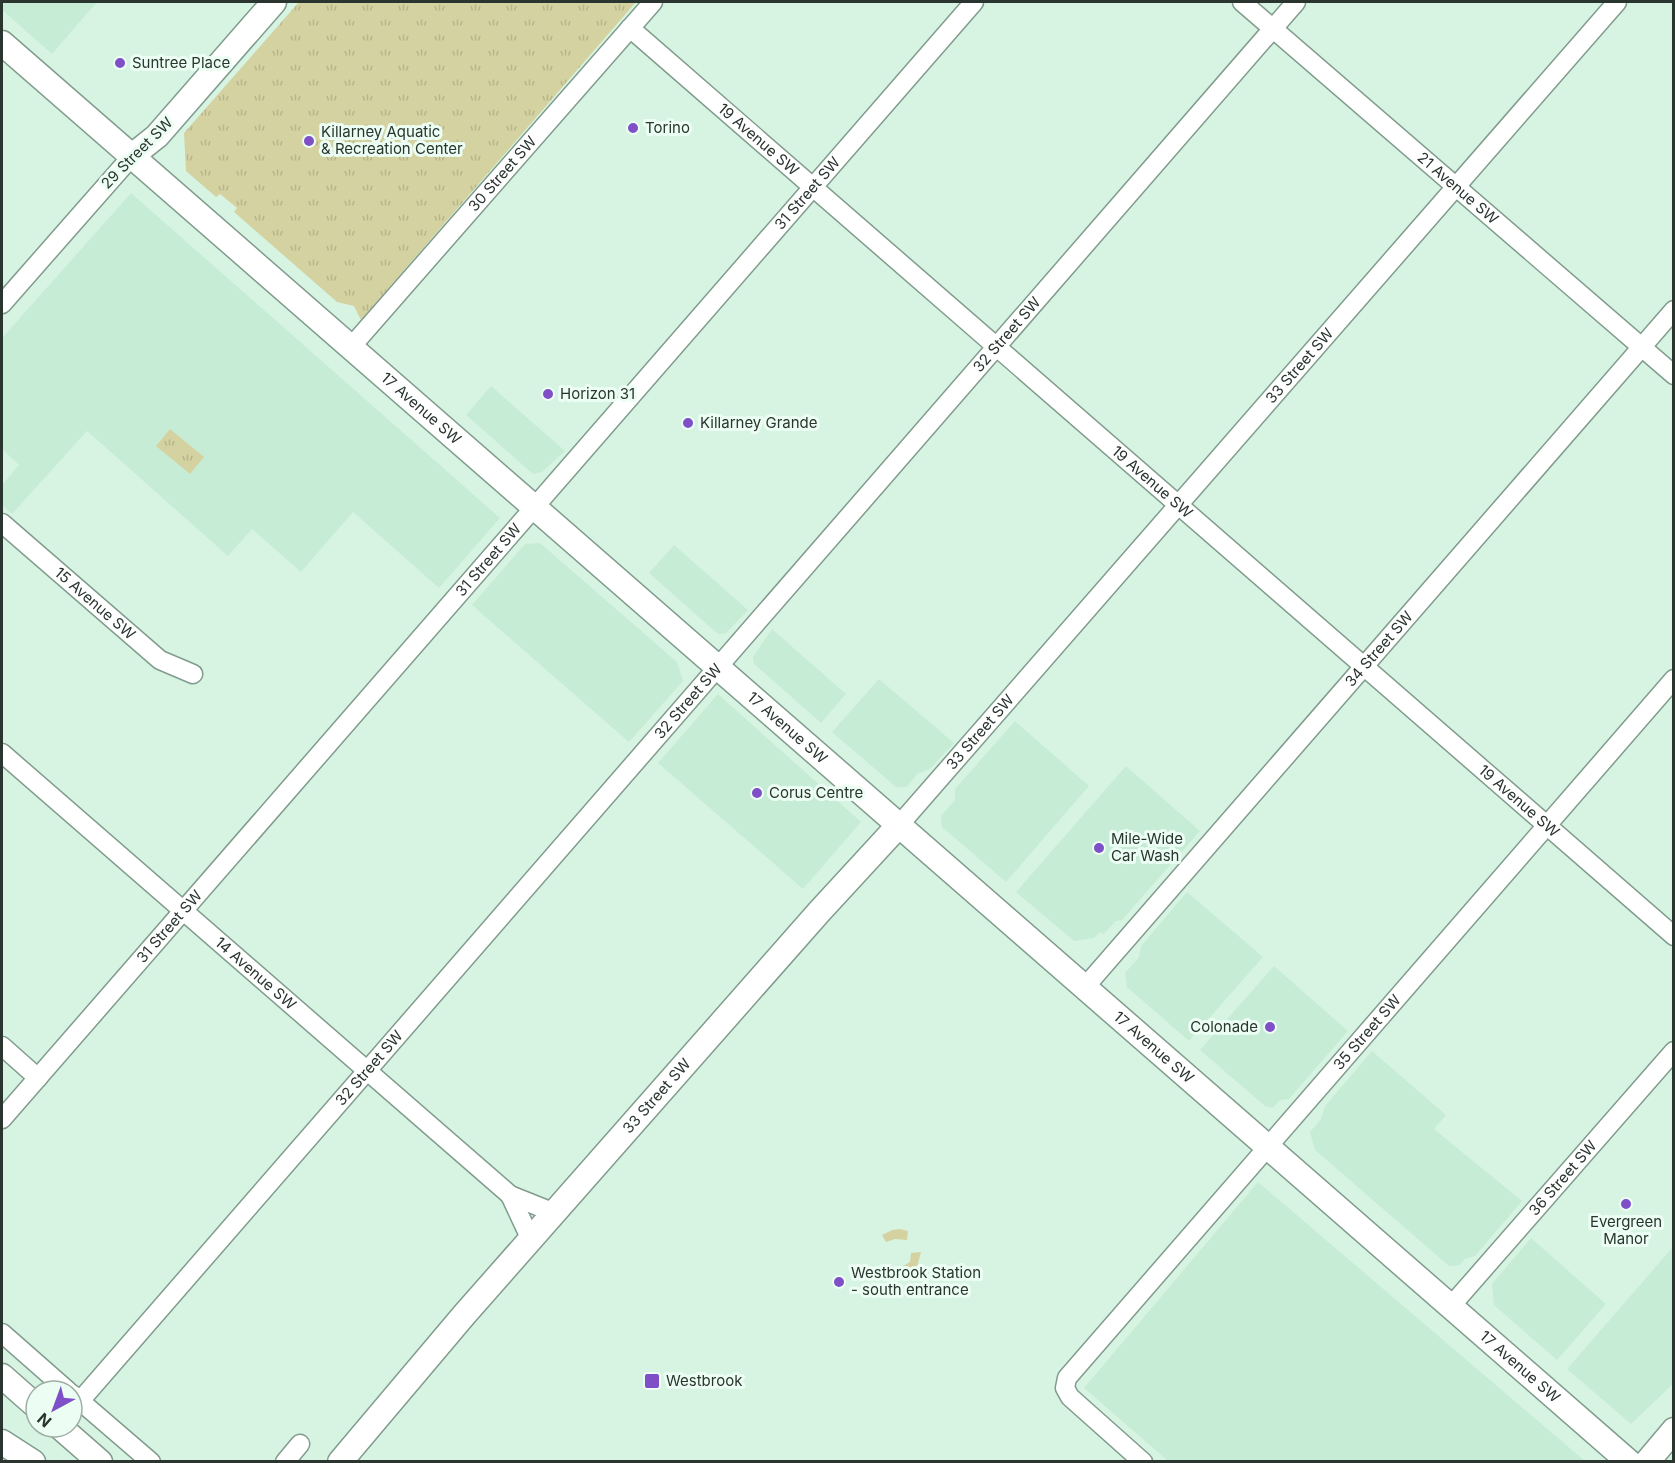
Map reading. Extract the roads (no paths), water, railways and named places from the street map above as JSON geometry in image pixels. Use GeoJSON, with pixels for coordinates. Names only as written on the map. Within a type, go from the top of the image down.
{"type":"FeatureCollection","features":[{"type":"Feature","properties":{"kind":"main road","name":"29 Street SW"},"geometry":{"type":"LineString","coordinates":[[132,156],[157,136],[274,2]]}},
{"type":"Feature","properties":{"kind":"main road","name":"17 Avenue SW"},"geometry":{"type":"LineString","coordinates":[[2,44],[1629,1461]]}},
{"type":"Feature","properties":{"kind":"main road","name":"33 Street SW"},"geometry":{"type":"LineString","coordinates":[[340,1461],[555,1212],[819,912],[900,824]]}},
{"type":"Feature","properties":{"kind":"main road"},"geometry":{"type":"LineString","coordinates":[[2,1376],[24,1395]]}},
{"type":"Feature","properties":{"kind":"main road"},"geometry":{"type":"LineString","coordinates":[[1647,1461],[1674,1431]]}},
{"type":"Feature","properties":{"kind":"main road"},"geometry":{"type":"LineString","coordinates":[[74,1439],[100,1461]]}},
{"type":"Feature","properties":{"kind":"main road"},"geometry":{"type":"LineString","coordinates":[[2,1442],[33,1461]]}},
{"type":"Feature","properties":{"kind":"main road"},"geometry":{"type":"LineString","coordinates":[[2,1454],[9,1461]]}},
{"type":"Feature","properties":{"kind":"street","name":"30 Street SW"},"geometry":{"type":"LineString","coordinates":[[351,347],[652,2]]}},
{"type":"Feature","properties":{"kind":"street","name":"31 Street SW"},"geometry":{"type":"LineString","coordinates":[[2,1119],[974,2]]}},
{"type":"Feature","properties":{"kind":"street","name":"21 Avenue SW"},"geometry":{"type":"LineString","coordinates":[[1242,2],[1674,375]]}},
{"type":"Feature","properties":{"kind":"street","name":"32 Street SW"},"geometry":{"type":"LineString","coordinates":[[84,1383],[367,1071],[1296,2]]}},
{"type":"Feature","properties":{"kind":"street","name":"33 Street SW"},"geometry":{"type":"LineString","coordinates":[[900,824],[1180,506],[1617,2]]}},
{"type":"Feature","properties":{"kind":"street","name":"19 Avenue SW"},"geometry":{"type":"LineString","coordinates":[[630,27],[1674,936]]}},
{"type":"Feature","properties":{"kind":"street","name":"29 Street SW"},"geometry":{"type":"LineString","coordinates":[[2,304],[132,156]]}},
{"type":"Feature","properties":{"kind":"street","name":"34 Street SW"},"geometry":{"type":"LineString","coordinates":[[1085,987],[1674,309]]}},
{"type":"Feature","properties":{"kind":"street","name":"15 Avenue SW"},"geometry":{"type":"LineString","coordinates":[[2,523],[159,660],[194,674]]}},
{"type":"Feature","properties":{"kind":"street","name":"35 Street SW"},"geometry":{"type":"LineString","coordinates":[[1143,1461],[1081,1408],[1065,1388],[1067,1378],[1674,679]]}},
{"type":"Feature","properties":{"kind":"street","name":"14 Avenue SW"},"geometry":{"type":"LineString","coordinates":[[2,753],[510,1195],[555,1212]]}},
{"type":"Feature","properties":{"kind":"street"},"geometry":{"type":"LineString","coordinates":[[2,1046],[38,1078]]}},
{"type":"Feature","properties":{"kind":"street","name":"36 Street SW"},"geometry":{"type":"LineString","coordinates":[[1451,1306],[1674,1051]]}},
{"type":"Feature","properties":{"kind":"street","name":"14 Avenue SW"},"geometry":{"type":"LineString","coordinates":[[510,1195],[531,1240]]}},
{"type":"Feature","properties":{"kind":"street"},"geometry":{"type":"LineString","coordinates":[[2,1333],[55,1379]]}},
{"type":"Feature","properties":{"kind":"street"},"geometry":{"type":"LineString","coordinates":[[84,1404],[151,1461]]}},
{"type":"Feature","properties":{"kind":"street"},"geometry":{"type":"LineString","coordinates":[[285,1461],[300,1444]]}},
{"type":"Feature","properties":{"kind":"place","name":"Suntree Place"},"geometry":{"type":"Point","coordinates":[120,63]}},
{"type":"Feature","properties":{"kind":"place","name":"Torino"},"geometry":{"type":"Point","coordinates":[633,128]}},
{"type":"Feature","properties":{"kind":"place","name":"Killarney Aquatic & Recreation Center"},"geometry":{"type":"Point","coordinates":[309,141]}},
{"type":"Feature","properties":{"kind":"place","name":"Horizon 31"},"geometry":{"type":"Point","coordinates":[548,394]}},
{"type":"Feature","properties":{"kind":"place","name":"Killarney Grande"},"geometry":{"type":"Point","coordinates":[688,423]}},
{"type":"Feature","properties":{"kind":"place","name":"Corus Centre"},"geometry":{"type":"Point","coordinates":[757,793]}},
{"type":"Feature","properties":{"kind":"place","name":"Mile-Wide Car Wash"},"geometry":{"type":"Point","coordinates":[1099,848]}},
{"type":"Feature","properties":{"kind":"place","name":"Colonade"},"geometry":{"type":"Point","coordinates":[1270,1027]}},
{"type":"Feature","properties":{"kind":"place","name":"Evergreen Manor"},"geometry":{"type":"Point","coordinates":[1626,1204]}},
{"type":"Feature","properties":{"kind":"place","name":"Westbrook Station - south entrance"},"geometry":{"type":"Point","coordinates":[839,1282]}},
{"type":"Feature","properties":{"kind":"place","name":"Westbrook"},"geometry":{"type":"Point","coordinates":[652,1381]}}]}
